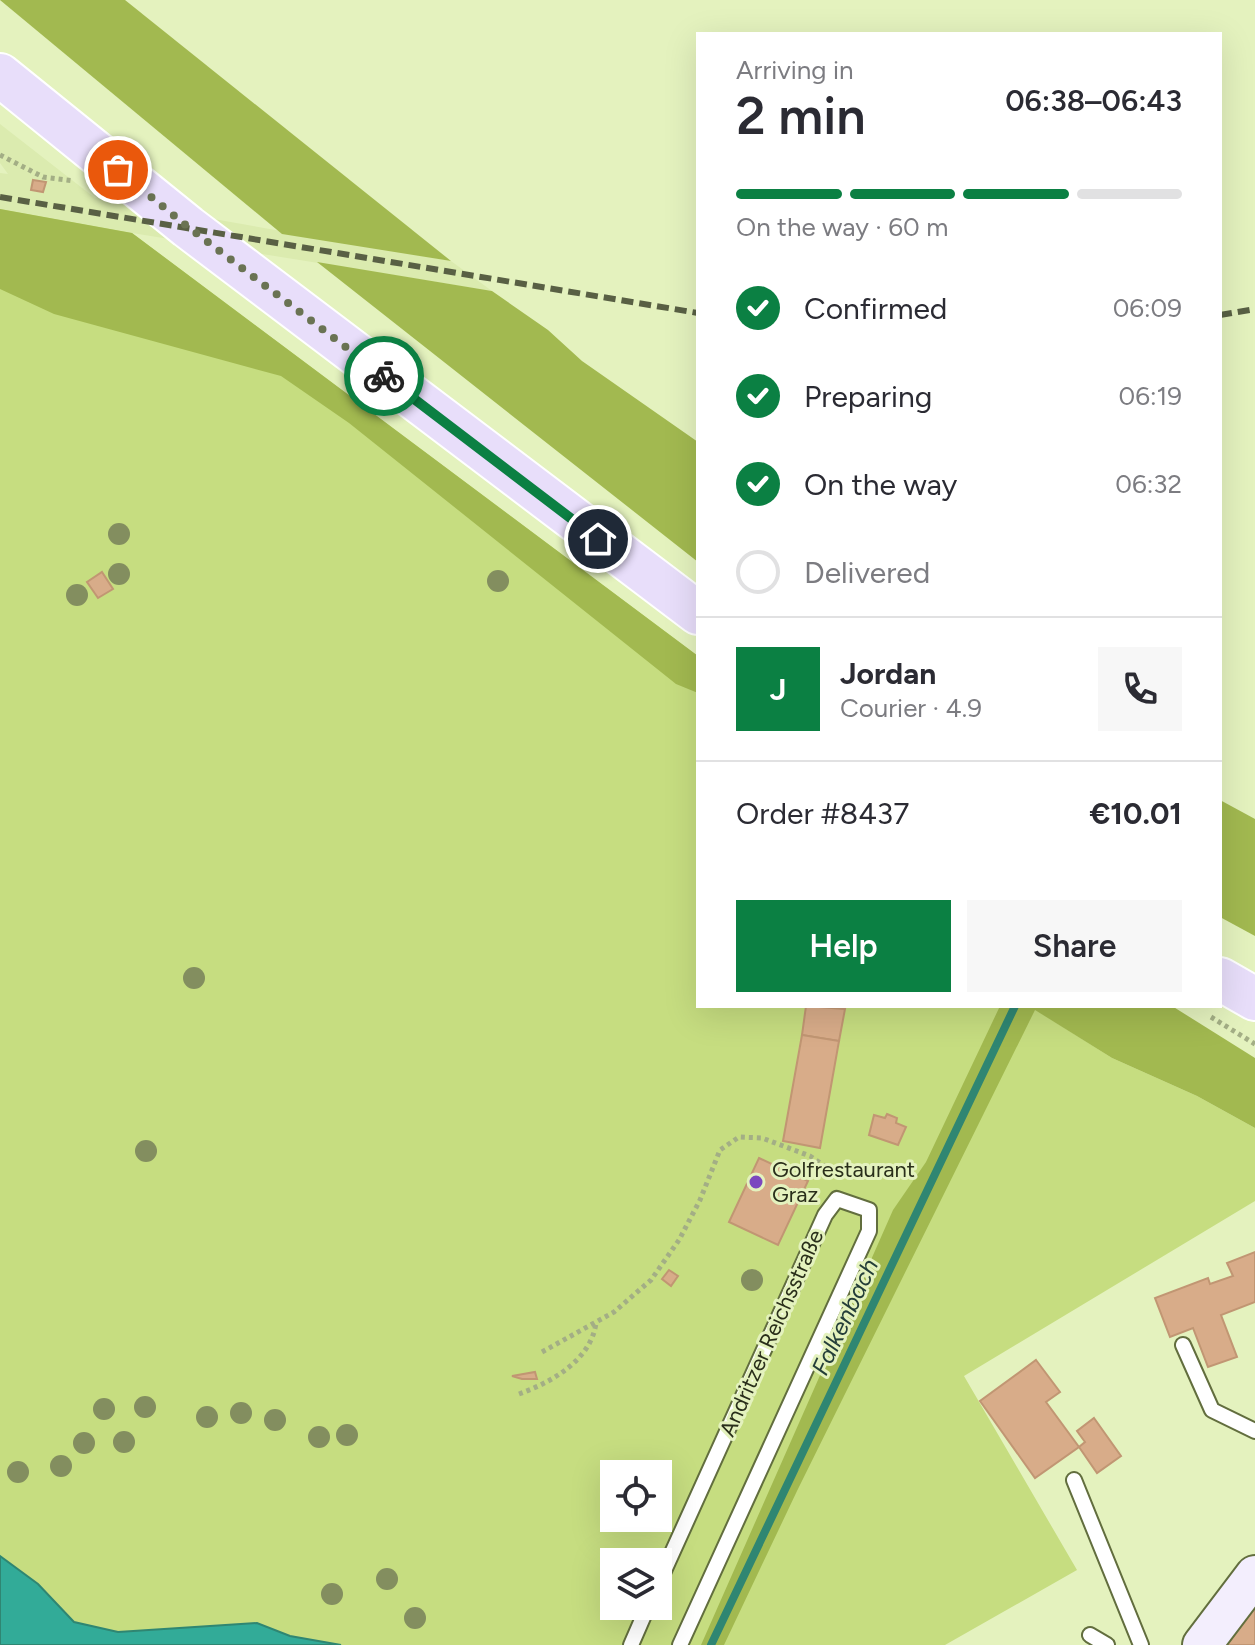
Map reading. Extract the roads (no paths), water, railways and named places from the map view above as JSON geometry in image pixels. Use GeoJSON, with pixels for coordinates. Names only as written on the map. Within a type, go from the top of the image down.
{"type":"FeatureCollection","features":[{"type":"Feature","properties":{"kind":"main road"},"geometry":{"type":"LineString","coordinates":[[0,75],[188,227],[696,611]]}},
{"type":"Feature","properties":{"kind":"main road"},"geometry":{"type":"LineString","coordinates":[[1222,996],[1255,999]]}},
{"type":"Feature","properties":{"kind":"main road"},"geometry":{"type":"LineString","coordinates":[[1202,1645],[1255,1575]]}},
{"type":"Feature","properties":{"kind":"lane","name":"Andritzer Reichsstraße"},"geometry":{"type":"LineString","coordinates":[[672,1553],[825,1215],[837,1199],[869,1210],[869,1231],[680,1645]]}},
{"type":"Feature","properties":{"kind":"lane"},"geometry":{"type":"LineString","coordinates":[[1183,1345],[1212,1410],[1255,1431]]}},
{"type":"Feature","properties":{"kind":"lane"},"geometry":{"type":"LineString","coordinates":[[1074,1480],[1141,1645]]}},
{"type":"Feature","properties":{"kind":"lane"},"geometry":{"type":"LineString","coordinates":[[631,1645],[642,1620]]}},
{"type":"Feature","properties":{"kind":"lane"},"geometry":{"type":"LineString","coordinates":[[1090,1635],[1107,1645]]}},
{"type":"Feature","properties":{"kind":"water"},"geometry":{"type":"Polygon","coordinates":[[[0,1556],[38,1584],[74,1622],[118,1632],[257,1623],[290,1636],[341,1645],[0,1645],[0,1556]]]}},
{"type":"Feature","properties":{"kind":"waterway","name":"Falkenbach"},"geometry":{"type":"LineString","coordinates":[[711,1645],[1014,1008]]}},
{"type":"Feature","properties":{"kind":"railway"},"geometry":{"type":"LineString","coordinates":[[0,197],[696,313]]}},
{"type":"Feature","properties":{"kind":"railway"},"geometry":{"type":"LineString","coordinates":[[1222,315],[1255,309]]}},
{"type":"Feature","properties":{"kind":"place","name":"Golfrestaurant Graz"},"geometry":{"type":"Point","coordinates":[756,1182]}}]}
